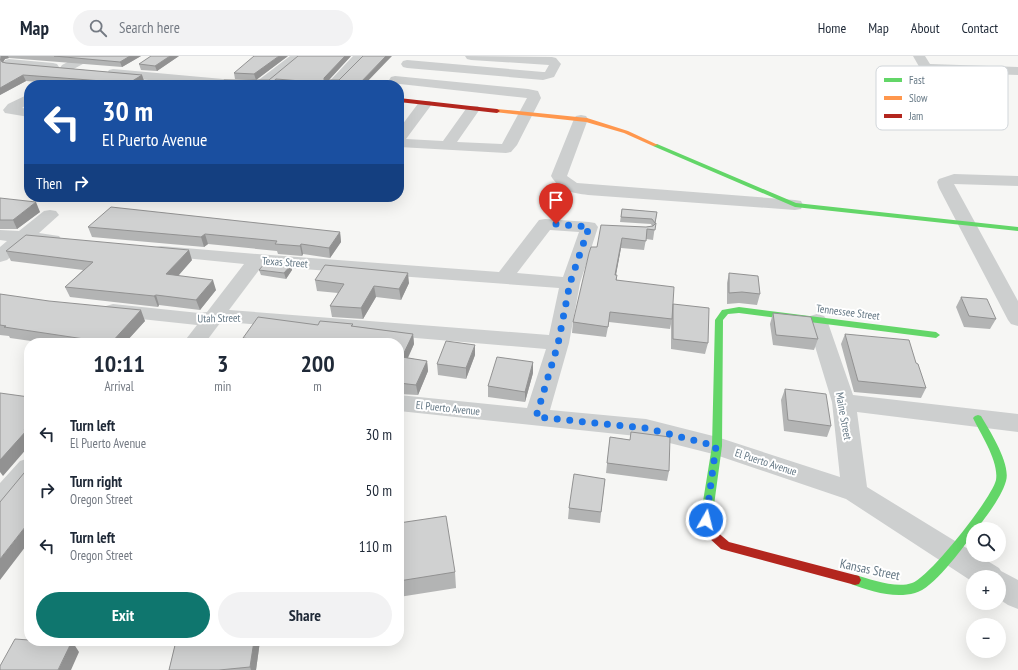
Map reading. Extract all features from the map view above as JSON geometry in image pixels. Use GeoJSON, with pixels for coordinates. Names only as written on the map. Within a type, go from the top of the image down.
{"type":"FeatureCollection","features":[{"type":"Feature","properties":{"kind":"street"},"geometry":{"type":"LineString","coordinates":[[5,65],[23,56]]}},
{"type":"Feature","properties":{"kind":"street"},"geometry":{"type":"LineString","coordinates":[[66,68],[88,56]]}},
{"type":"Feature","properties":{"kind":"street"},"geometry":{"type":"LineString","coordinates":[[267,80],[297,56]]}},
{"type":"Feature","properties":{"kind":"street"},"geometry":{"type":"LineString","coordinates":[[337,80],[359,58],[359,56]]}},
{"type":"Feature","properties":{"kind":"street"},"geometry":{"type":"LineString","coordinates":[[395,80],[411,60],[480,71],[547,76],[550,74],[555,64],[552,61],[471,56]]}},
{"type":"Feature","properties":{"kind":"street"},"geometry":{"type":"LineString","coordinates":[[918,56],[924,66]]}},
{"type":"Feature","properties":{"kind":"street"},"geometry":{"type":"LineString","coordinates":[[480,71],[488,57]]}},
{"type":"Feature","properties":{"kind":"street"},"geometry":{"type":"LineString","coordinates":[[514,73],[522,59]]}},
{"type":"Feature","properties":{"kind":"street"},"geometry":{"type":"LineString","coordinates":[[123,74],[140,63]]}},
{"type":"Feature","properties":{"kind":"street"},"geometry":{"type":"LineString","coordinates":[[5,65],[87,70]]}},
{"type":"Feature","properties":{"kind":"street"},"geometry":{"type":"LineString","coordinates":[[1008,71],[1018,71]]}},
{"type":"Feature","properties":{"kind":"street"},"geometry":{"type":"LineString","coordinates":[[102,72],[193,80]]}},
{"type":"Feature","properties":{"kind":"street"},"geometry":{"type":"LineString","coordinates":[[404,84],[528,93],[533,94],[534,98],[510,145],[506,148],[404,143]]}},
{"type":"Feature","properties":{"kind":"street"},"geometry":{"type":"LineString","coordinates":[[24,101],[12,107],[10,110],[24,112]]}},
{"type":"Feature","properties":{"kind":"street"},"geometry":{"type":"LineString","coordinates":[[404,101],[473,110],[527,113],[581,119],[626,132],[796,204]]}},
{"type":"Feature","properties":{"kind":"street"},"geometry":{"type":"LineString","coordinates":[[404,132],[425,104]]}},
{"type":"Feature","properties":{"kind":"street"},"geometry":{"type":"LineString","coordinates":[[447,146],[473,110]]}},
{"type":"Feature","properties":{"kind":"street"},"geometry":{"type":"LineString","coordinates":[[581,119],[559,176],[562,182],[572,188],[796,204],[1018,229]]}},
{"type":"Feature","properties":{"kind":"street"},"geometry":{"type":"LineString","coordinates":[[1015,185],[954,179],[945,182],[945,185],[1018,320]]}},
{"type":"Feature","properties":{"kind":"street"},"geometry":{"type":"LineString","coordinates":[[0,256],[50,215]]}},
{"type":"Feature","properties":{"kind":"street"},"geometry":{"type":"LineString","coordinates":[[505,278],[545,224],[596,227],[570,283],[558,344],[536,417]]}},
{"type":"Feature","properties":{"kind":"street"},"geometry":{"type":"LineString","coordinates":[[0,235],[69,242]]}},
{"type":"Feature","properties":{"kind":"street","name":"Texas Street"},"geometry":{"type":"LineString","coordinates":[[147,249],[257,260],[570,283]]}},
{"type":"Feature","properties":{"kind":"street"},"geometry":{"type":"LineString","coordinates":[[198,338],[257,260]]}},
{"type":"Feature","properties":{"kind":"street","name":"Utah Street"},"geometry":{"type":"LineString","coordinates":[[95,308],[198,319],[226,316],[558,344]]}},
{"type":"Feature","properties":{"kind":"street","name":"Tennessee Street"},"geometry":{"type":"LineString","coordinates":[[716,446],[719,320],[725,312],[739,310],[936,335]]}},
{"type":"Feature","properties":{"kind":"street","name":"Maine Street"},"geometry":{"type":"LineString","coordinates":[[817,320],[844,402],[855,492]]}},
{"type":"Feature","properties":{"kind":"street"},"geometry":{"type":"LineString","coordinates":[[844,402],[1018,423]]}},
{"type":"Feature","properties":{"kind":"street","name":"El Puerto Avenue"},"geometry":{"type":"LineString","coordinates":[[404,404],[646,428],[716,446],[855,492],[979,570]]}},
{"type":"Feature","properties":{"kind":"street","name":"Kansas Street"},"geometry":{"type":"LineString","coordinates":[[716,446],[706,520],[712,534],[725,546],[881,587],[901,590],[918,587],[952,552],[999,488],[1000,471],[978,418]]}},
{"type":"Feature","properties":{"kind":"street"},"geometry":{"type":"LineString","coordinates":[[4,491],[24,473]]}},
{"type":"Feature","properties":{"kind":"building"},"geometry":{"type":"Polygon","coordinates":[[[54,56],[130,56],[120,62],[54,56]]]}},
{"type":"Feature","properties":{"kind":"building"},"geometry":{"type":"Polygon","coordinates":[[[151,56],[170,56],[155,66],[139,64],[151,56]]]}},
{"type":"Feature","properties":{"kind":"building"},"geometry":{"type":"Polygon","coordinates":[[[254,56],[279,56],[254,74],[234,73],[254,56]]]}},
{"type":"Feature","properties":{"kind":"building"},"geometry":{"type":"Polygon","coordinates":[[[298,56],[345,56],[324,78],[324,80],[269,80],[298,56]]]}},
{"type":"Feature","properties":{"kind":"building"},"geometry":{"type":"Polygon","coordinates":[[[363,56],[386,56],[363,80],[339,80],[363,56]]]}},
{"type":"Feature","properties":{"kind":"building"},"geometry":{"type":"Polygon","coordinates":[[[0,59],[2,62],[6,63],[142,75],[134,80],[89,80],[23,75],[0,88],[0,59]]]}},
{"type":"Feature","properties":{"kind":"building"},"geometry":{"type":"Polygon","coordinates":[[[0,198],[24,201],[24,202],[36,202],[13,220],[0,220],[0,198]]]}},
{"type":"Feature","properties":{"kind":"building"},"geometry":{"type":"Polygon","coordinates":[[[111,207],[340,232],[329,248],[301,244],[300,246],[275,244],[277,241],[205,234],[201,237],[88,227],[111,207]]]}},
{"type":"Feature","properties":{"kind":"building"},"geometry":{"type":"Polygon","coordinates":[[[622,209],[657,212],[655,223],[652,219],[621,217],[622,209]]]}},
{"type":"Feature","properties":{"kind":"building"},"geometry":{"type":"Polygon","coordinates":[[[656,223],[655,230],[647,229],[646,241],[622,238],[615,275],[617,275],[616,280],[674,287],[672,319],[610,312],[608,327],[573,322],[589,253],[591,247],[597,247],[601,225],[646,227],[653,226],[656,223]]]}},
{"type":"Feature","properties":{"kind":"building"},"geometry":{"type":"Polygon","coordinates":[[[26,235],[189,250],[166,274],[213,280],[196,300],[65,287],[93,262],[6,251],[26,235]]]}},
{"type":"Feature","properties":{"kind":"building"},"geometry":{"type":"Polygon","coordinates":[[[265,263],[291,265],[284,273],[259,270],[265,263]]]}},
{"type":"Feature","properties":{"kind":"building"},"geometry":{"type":"Polygon","coordinates":[[[325,265],[408,273],[399,289],[374,286],[361,308],[330,306],[344,284],[315,280],[325,265]]]}},
{"type":"Feature","properties":{"kind":"building"},"geometry":{"type":"Polygon","coordinates":[[[729,273],[758,276],[760,294],[742,292],[729,293],[729,273]]]}},
{"type":"Feature","properties":{"kind":"building"},"geometry":{"type":"Polygon","coordinates":[[[0,294],[49,301],[141,310],[116,338],[78,338],[4,327],[6,326],[0,325],[0,294]]]}},
{"type":"Feature","properties":{"kind":"building"},"geometry":{"type":"Polygon","coordinates":[[[961,297],[987,299],[996,319],[969,316],[961,297]]]}},
{"type":"Feature","properties":{"kind":"building"},"geometry":{"type":"Polygon","coordinates":[[[673,304],[709,308],[708,343],[673,339],[673,304]]]}},
{"type":"Feature","properties":{"kind":"building"},"geometry":{"type":"Polygon","coordinates":[[[773,313],[811,317],[818,339],[776,335],[773,313]]]}},
{"type":"Feature","properties":{"kind":"building"},"geometry":{"type":"Polygon","coordinates":[[[258,317],[318,325],[320,321],[353,324],[351,326],[413,334],[404,353],[404,338],[243,338],[258,317]]]}},
{"type":"Feature","properties":{"kind":"building"},"geometry":{"type":"Polygon","coordinates":[[[845,334],[909,340],[926,388],[858,381],[845,334]]]}},
{"type":"Feature","properties":{"kind":"building"},"geometry":{"type":"Polygon","coordinates":[[[446,341],[475,345],[466,368],[437,364],[446,341]]]}},
{"type":"Feature","properties":{"kind":"building"},"geometry":{"type":"Polygon","coordinates":[[[404,357],[427,361],[416,385],[404,384],[404,357]]]}},
{"type":"Feature","properties":{"kind":"building"},"geometry":{"type":"Polygon","coordinates":[[[497,357],[533,362],[525,392],[488,386],[497,357]]]}},
{"type":"Feature","properties":{"kind":"building"},"geometry":{"type":"Polygon","coordinates":[[[785,389],[826,394],[831,426],[788,420],[785,389]]]}},
{"type":"Feature","properties":{"kind":"building"},"geometry":{"type":"Polygon","coordinates":[[[0,393],[24,396],[24,433],[0,460],[0,393]]]}},
{"type":"Feature","properties":{"kind":"building"},"geometry":{"type":"Polygon","coordinates":[[[631,432],[670,437],[669,471],[607,463],[610,437],[630,440],[631,432]]]}},
{"type":"Feature","properties":{"kind":"building"},"geometry":{"type":"Polygon","coordinates":[[[24,473],[24,528],[0,559],[0,502],[24,473]]]}},
{"type":"Feature","properties":{"kind":"building"},"geometry":{"type":"Polygon","coordinates":[[[574,474],[605,479],[601,512],[569,508],[574,474]]]}},
{"type":"Feature","properties":{"kind":"building"},"geometry":{"type":"Polygon","coordinates":[[[446,516],[455,572],[404,580],[404,522],[446,516]]]}},
{"type":"Feature","properties":{"kind":"building"},"geometry":{"type":"Polygon","coordinates":[[[15,639],[24,640],[24,646],[70,646],[58,670],[0,670],[0,666],[15,639]]]}},
{"type":"Feature","properties":{"kind":"building"},"geometry":{"type":"Polygon","coordinates":[[[175,646],[253,646],[250,667],[219,670],[169,670],[175,646]]]}},
{"type":"Feature","properties":{"kind":"traffic: fast"},"geometry":{"type":"LineString","coordinates":[[655,145],[795,205],[1018,229]]}},
{"type":"Feature","properties":{"kind":"traffic: fast"},"geometry":{"type":"LineString","coordinates":[[707,523],[706,520],[717,446],[719,320],[725,312],[739,310],[936,335]]}},
{"type":"Feature","properties":{"kind":"traffic: fast"},"geometry":{"type":"LineString","coordinates":[[855,580],[892,589],[900,590],[915,588],[923,583],[949,556],[977,520],[989,503],[1001,480],[1001,472],[997,456],[978,418]]}},
{"type":"Feature","properties":{"kind":"traffic: slow"},"geometry":{"type":"LineString","coordinates":[[497,111],[587,120],[626,132],[655,145]]}},
{"type":"Feature","properties":{"kind":"traffic: jam"},"geometry":{"type":"LineString","coordinates":[[404,101],[497,111]]}},
{"type":"Feature","properties":{"kind":"traffic: jam"},"geometry":{"type":"LineString","coordinates":[[707,523],[712,534],[725,546],[855,580]]}},
{"type":"Feature","properties":{"kind":"route"},"geometry":{"type":"LineString","coordinates":[[556,224],[589,227],[570,283],[558,344],[536,417],[646,428],[716,446],[706,520]]}}]}
